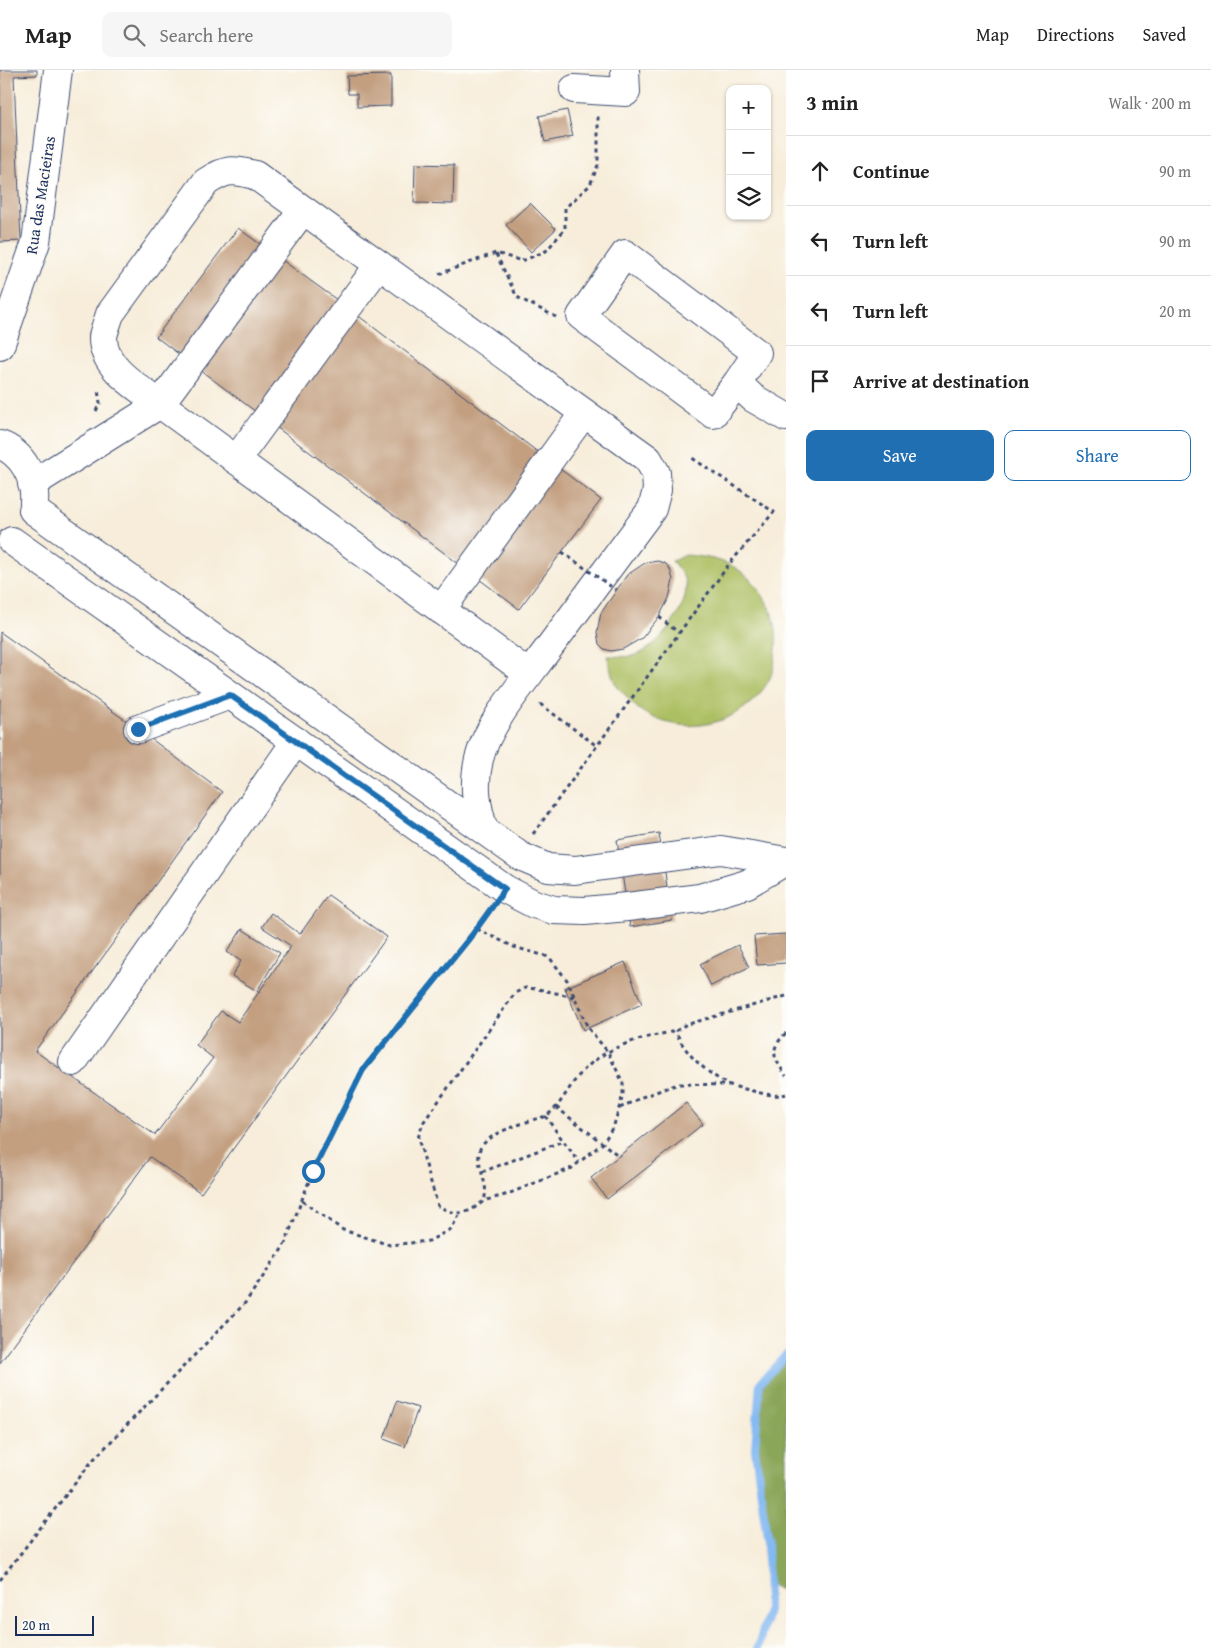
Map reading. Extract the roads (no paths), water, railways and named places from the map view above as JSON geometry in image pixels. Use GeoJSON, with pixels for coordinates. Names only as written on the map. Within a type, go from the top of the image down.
{"type":"FeatureCollection","features":[{"type":"Feature","properties":{"kind":"street","name":"Rua das Macieiras"},"geometry":{"type":"LineString","coordinates":[[0,346],[36,242],[58,70]]}},
{"type":"Feature","properties":{"kind":"street"},"geometry":{"type":"LineString","coordinates":[[574,90],[626,92],[625,70]]}},
{"type":"Feature","properties":{"kind":"street"},"geometry":{"type":"LineString","coordinates":[[484,830],[477,808],[475,790],[480,759],[492,728],[524,681],[652,509],[657,490],[656,473],[648,459],[255,175],[236,170],[220,173],[206,182],[110,314],[103,336],[106,353],[117,370],[160,404],[441,610],[524,681]]}},
{"type":"Feature","properties":{"kind":"street"},"geometry":{"type":"LineString","coordinates":[[32,484],[160,404],[303,210]]}},
{"type":"Feature","properties":{"kind":"street"},"geometry":{"type":"LineString","coordinates":[[625,254],[757,352],[737,383],[713,414],[581,316],[625,254]]}},
{"type":"Feature","properties":{"kind":"street"},"geometry":{"type":"LineString","coordinates":[[236,460],[380,265]]}},
{"type":"Feature","properties":{"kind":"street"},"geometry":{"type":"LineString","coordinates":[[737,383],[753,398],[786,417]]}},
{"type":"Feature","properties":{"kind":"street"},"geometry":{"type":"LineString","coordinates":[[441,610],[584,413]]}},
{"type":"Feature","properties":{"kind":"street"},"geometry":{"type":"LineString","coordinates":[[0,445],[6,447],[20,459],[30,474],[35,492],[33,510],[25,528],[6,544],[230,695],[505,889],[534,904],[554,910],[585,911],[619,908],[700,898],[747,884],[785,861]]}},
{"type":"Feature","properties":{"kind":"street"},"geometry":{"type":"LineString","coordinates":[[33,510],[520,856],[548,868],[574,870],[721,850],[785,861]]}},
{"type":"Feature","properties":{"kind":"street"},"geometry":{"type":"LineString","coordinates":[[138,729],[230,695]]}},
{"type":"Feature","properties":{"kind":"street"},"geometry":{"type":"LineString","coordinates":[[73,1062],[296,742]]}},
{"type":"Feature","properties":{"kind":"waterway"},"geometry":{"type":"LineString","coordinates":[[758,1648],[768,1611],[767,1539],[755,1449],[760,1383],[786,1355]]}}]}
